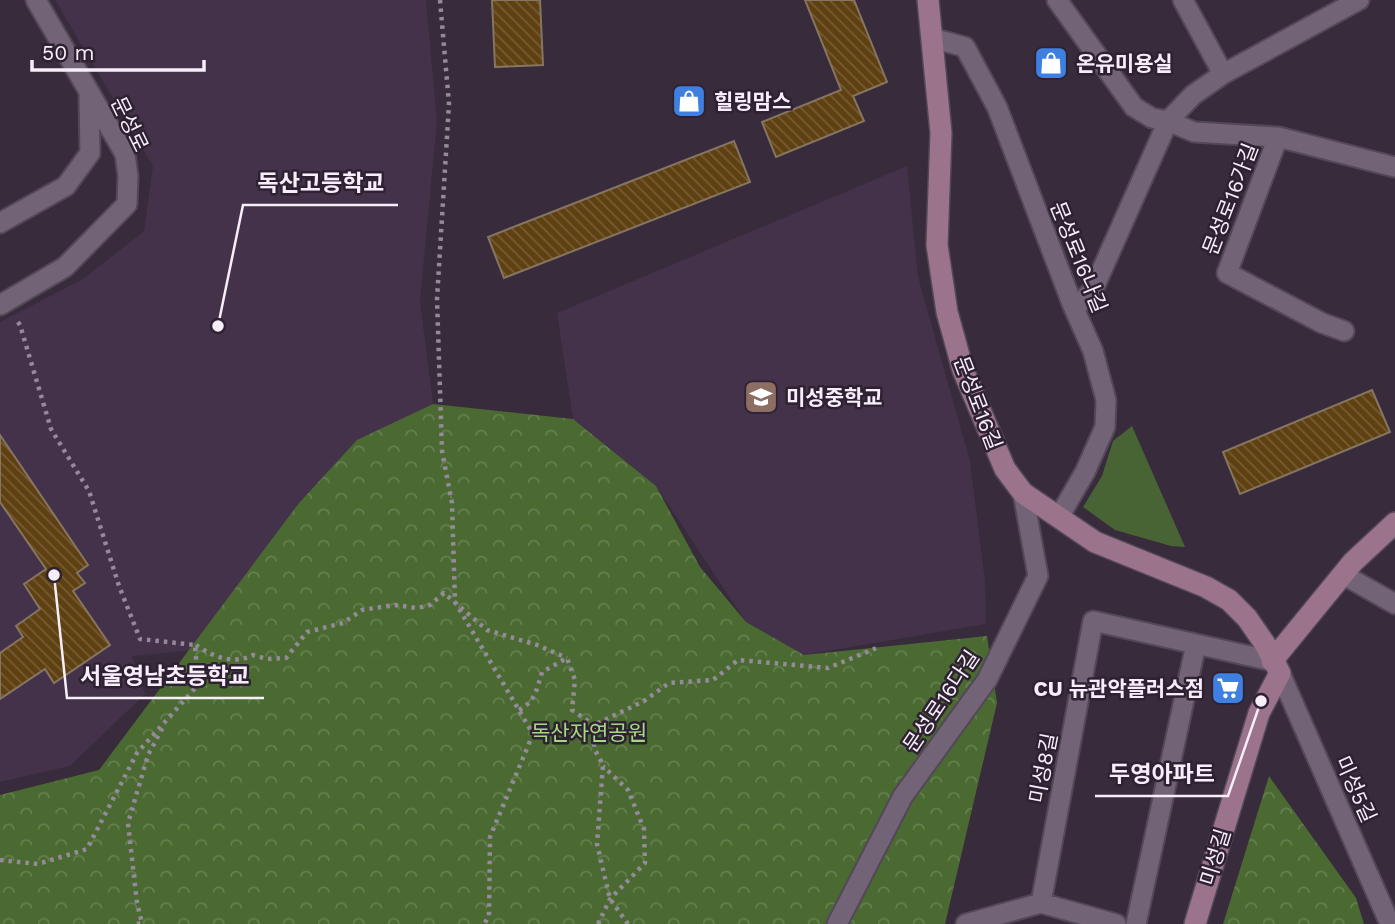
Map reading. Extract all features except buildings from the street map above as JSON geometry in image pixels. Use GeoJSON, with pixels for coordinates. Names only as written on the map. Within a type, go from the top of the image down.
{"type":"FeatureCollection","features":[{"type":"Feature","properties":{"kind":"street","name":"문성로"},"geometry":{"type":"LineString","coordinates":[[2,304],[65,267],[127,204],[128,176],[125,154],[36,0]]}},
{"type":"Feature","properties":{"kind":"street","name":"문성로16길"},"geometry":{"type":"LineString","coordinates":[[928,0],[941,133],[937,245],[947,312],[962,370],[1005,469],[1023,493],[1095,542],[1206,587],[1228,600],[1247,618],[1265,644],[1276,667]]}},
{"type":"Feature","properties":{"kind":"street","name":"문성로16가길"},"geometry":{"type":"LineString","coordinates":[[1057,0],[1134,107],[1152,118],[1168,121],[1194,132],[1278,137],[1395,167]]}},
{"type":"Feature","properties":{"kind":"street"},"geometry":{"type":"LineString","coordinates":[[1183,0],[1223,74]]}},
{"type":"Feature","properties":{"kind":"street"},"geometry":{"type":"LineString","coordinates":[[1073,306],[1093,290],[1168,121],[1193,95],[1223,74],[1359,0]]}},
{"type":"Feature","properties":{"kind":"street","name":"문성로16나길"},"geometry":{"type":"LineString","coordinates":[[932,38],[965,47],[990,95],[1093,351],[1106,400],[1105,427],[1085,472],[1059,517]]}},
{"type":"Feature","properties":{"kind":"street"},"geometry":{"type":"LineString","coordinates":[[0,223],[66,186],[90,153],[89,93]]}},
{"type":"Feature","properties":{"kind":"street","name":"문성로16가길"},"geometry":{"type":"LineString","coordinates":[[1278,137],[1227,273],[1322,323],[1344,331]]}},
{"type":"Feature","properties":{"kind":"street","name":"문성로16다길"},"geometry":{"type":"LineString","coordinates":[[837,924],[903,796],[987,680],[1038,576],[1023,493]]}},
{"type":"Feature","properties":{"kind":"street","name":"미성길"},"geometry":{"type":"LineString","coordinates":[[1195,924],[1259,713],[1276,667],[1353,562],[1395,523]]}},
{"type":"Feature","properties":{"kind":"street"},"geometry":{"type":"LineString","coordinates":[[1344,575],[1395,604]]}},
{"type":"Feature","properties":{"kind":"street","name":"미성8길"},"geometry":{"type":"LineString","coordinates":[[1041,903],[1093,621],[1276,667]]}},
{"type":"Feature","properties":{"kind":"street"},"geometry":{"type":"LineString","coordinates":[[1136,924],[1196,645]]}},
{"type":"Feature","properties":{"kind":"street","name":"미성5길"},"geometry":{"type":"LineString","coordinates":[[1276,667],[1390,924]]}},
{"type":"Feature","properties":{"kind":"street"},"geometry":{"type":"LineString","coordinates":[[966,924],[1041,903],[1116,924]]}},
{"type":"Feature","properties":{"kind":"path"},"geometry":{"type":"LineString","coordinates":[[439,0],[449,104],[437,299],[442,451],[453,503],[455,601],[533,734],[490,837],[489,916],[484,924]]}},
{"type":"Feature","properties":{"kind":"path"},"geometry":{"type":"LineString","coordinates":[[2,304],[20,325],[51,429],[89,491],[119,586],[140,639],[195,645],[212,656],[243,661],[254,655],[267,659],[286,658],[307,632],[343,623],[362,610],[430,605],[444,593],[487,630],[537,645],[567,658],[575,680],[572,710],[594,725]]}},
{"type":"Feature","properties":{"kind":"path"},"geometry":{"type":"LineString","coordinates":[[0,860],[38,864],[87,849],[136,753],[198,685],[195,645]]}},
{"type":"Feature","properties":{"kind":"path"},"geometry":{"type":"LineString","coordinates":[[594,725],[644,701],[669,683],[713,680],[738,660],[828,668],[879,648]]}},
{"type":"Feature","properties":{"kind":"path"},"geometry":{"type":"LineString","coordinates":[[519,710],[529,705],[536,693],[542,672],[567,658]]}},
{"type":"Feature","properties":{"kind":"path"},"geometry":{"type":"LineString","coordinates":[[137,924],[142,923],[137,903],[128,823],[148,755],[167,720]]}},
{"type":"Feature","properties":{"kind":"path"},"geometry":{"type":"LineString","coordinates":[[594,725],[594,748],[603,765],[628,790],[643,829],[645,863],[610,899],[598,924]]}},
{"type":"Feature","properties":{"kind":"path"},"geometry":{"type":"LineString","coordinates":[[603,765],[597,844],[610,899],[628,924]]}},
{"type":"Feature","properties":{"kind":"shaded area"},"geometry":{"type":"Polygon","coordinates":[[[55,0],[426,0],[437,121],[420,301],[433,404],[439,485],[426,629],[132,656],[145,694],[70,766],[0,782],[0,322],[83,279],[144,231],[153,166],[55,0]]]}},
{"type":"Feature","properties":{"kind":"shaded area","name":"미성중학교"},"geometry":{"type":"Polygon","coordinates":[[[907,166],[918,277],[970,461],[985,581],[986,624],[804,655],[746,622],[656,486],[573,419],[557,313],[907,166]]]}},
{"type":"Feature","properties":{"kind":"green space","name":"독산자연공원"},"geometry":{"type":"Polygon","coordinates":[[[433,404],[573,419],[656,486],[700,567],[746,622],[804,655],[987,636],[997,703],[945,924],[0,924],[0,795],[99,770],[299,503],[357,440],[433,404]]]}},
{"type":"Feature","properties":{"kind":"green space"},"geometry":{"type":"Polygon","coordinates":[[[1132,426],[1185,547],[1171,546],[1115,530],[1083,507],[1102,476],[1113,441],[1132,426]]]}},
{"type":"Feature","properties":{"kind":"green space"},"geometry":{"type":"Polygon","coordinates":[[[1269,776],[1356,898],[1364,924],[1223,924],[1269,776]]]}},
{"type":"Feature","properties":{"kind":"place","name":"온유미용실"},"geometry":{"type":"Point","coordinates":[1051,63]}},
{"type":"Feature","properties":{"kind":"place","name":"힐링맘스"},"geometry":{"type":"Point","coordinates":[689,101]}},
{"type":"Feature","properties":{"kind":"place","name":"독산고등학교"},"geometry":{"type":"Point","coordinates":[218,326]}},
{"type":"Feature","properties":{"kind":"place","name":"미성중학교"},"geometry":{"type":"Point","coordinates":[761,397]}},
{"type":"Feature","properties":{"kind":"place","name":"서울영남초등학교"},"geometry":{"type":"Point","coordinates":[54,575]}},
{"type":"Feature","properties":{"kind":"place","name":"CU 뉴관악플러스점"},"geometry":{"type":"Point","coordinates":[1228,688]}},
{"type":"Feature","properties":{"kind":"place","name":"두영아파트"},"geometry":{"type":"Point","coordinates":[1261,701]}}]}
